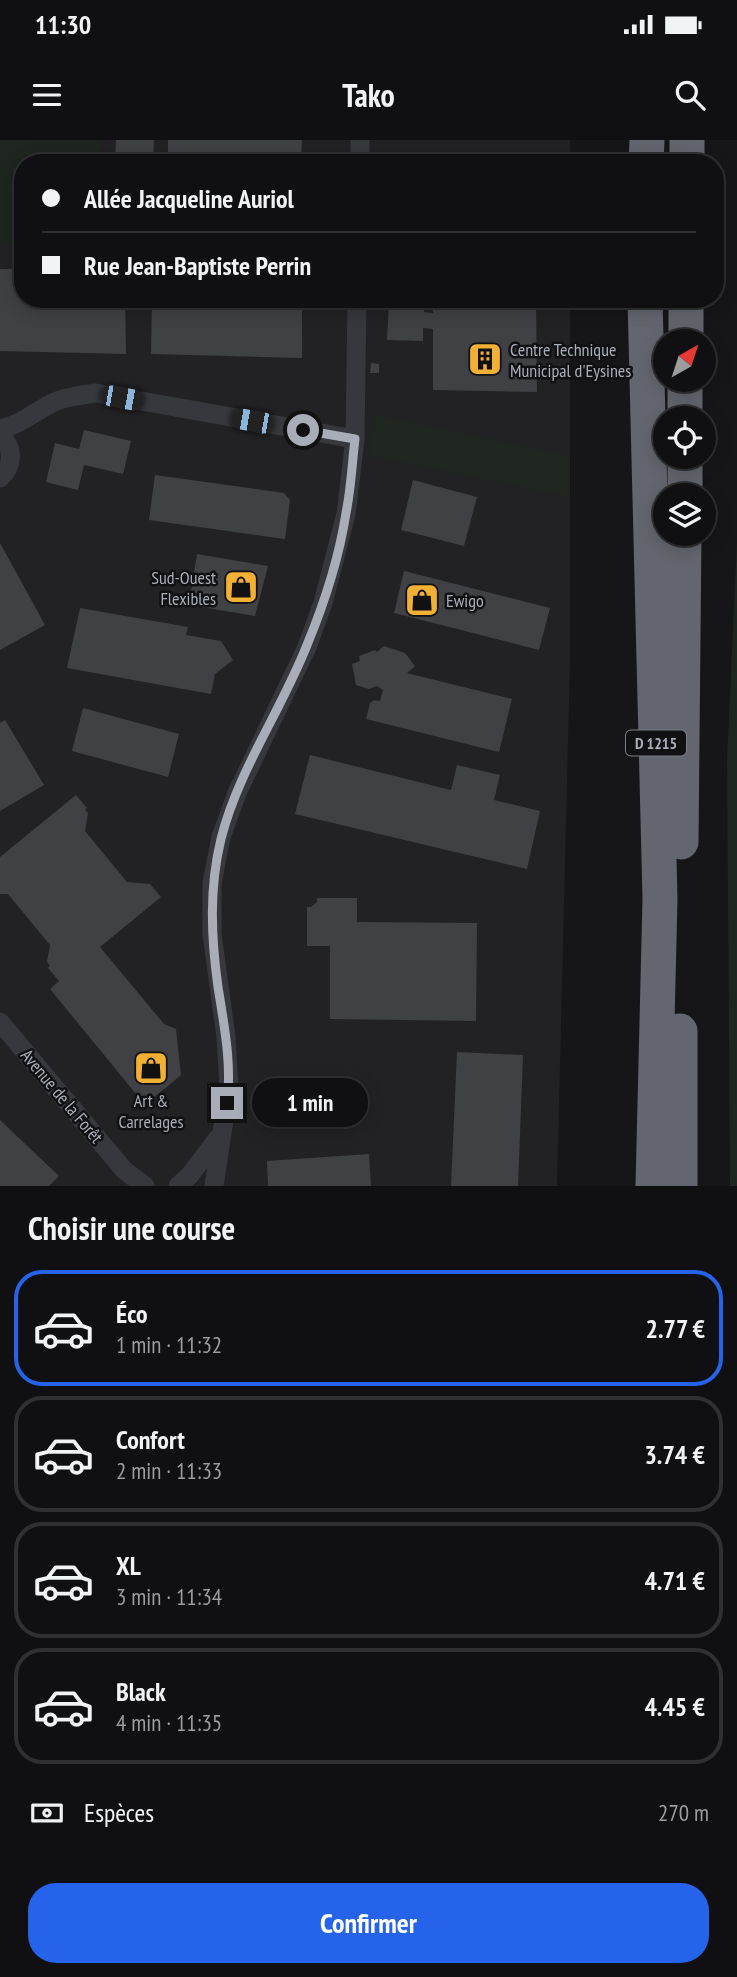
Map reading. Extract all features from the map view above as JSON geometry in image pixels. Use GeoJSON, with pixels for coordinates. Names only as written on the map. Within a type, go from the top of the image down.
{"type":"FeatureCollection","features":[{"type":"Feature","properties":{"kind":"highway","name":"D 1215"},"geometry":{"type":"LineString","coordinates":[[645,308],[660,899],[653,1186]]}},
{"type":"Feature","properties":{"kind":"highway"},"geometry":{"type":"LineString","coordinates":[[686,308],[686,329]]}},
{"type":"Feature","properties":{"kind":"highway","name":"D 1215"},"geometry":{"type":"LineString","coordinates":[[680,1186],[684,546]]}},
{"type":"Feature","properties":{"kind":"street"},"geometry":{"type":"LineString","coordinates":[[214,1186],[229,1087],[226,1037],[212,934],[212,883],[221,837],[237,793],[307,647],[323,603],[346,514],[355,439],[357,308]]}},
{"type":"Feature","properties":{"kind":"street"},"geometry":{"type":"LineString","coordinates":[[0,478],[11,462],[3,436],[56,402],[96,393],[355,439]]}},
{"type":"Feature","properties":{"kind":"street","name":"Avenue de la Forêt"},"geometry":{"type":"LineString","coordinates":[[0,1022],[128,1178],[145,1186]]}},
{"type":"Feature","properties":{"kind":"street"},"geometry":{"type":"LineString","coordinates":[[178,1186],[221,1135]]}},
{"type":"Feature","properties":{"kind":"shaded area"},"geometry":{"type":"Polygon","coordinates":[[[0,140],[570,140],[570,154],[14,154],[14,308],[570,308],[570,661],[557,1186],[0,1186],[0,140]]]}},
{"type":"Feature","properties":{"kind":"shaded area"},"geometry":{"type":"Polygon","coordinates":[[[0,140],[100,140],[100,154],[14,154],[14,243],[0,242],[0,140]]]}},
{"type":"Feature","properties":{"kind":"shaded area"},"geometry":{"type":"Polygon","coordinates":[[[371,414],[570,456],[570,497],[368,455],[371,414]]]}},
{"type":"Feature","properties":{"kind":"shaded area"},"geometry":{"type":"Polygon","coordinates":[[[737,541],[737,1186],[730,1186],[727,759],[737,541]]]}},
{"type":"Feature","properties":{"kind":"building"},"geometry":{"type":"Polygon","coordinates":[[[116,140],[154,140],[153,154],[115,154],[116,140]]]}},
{"type":"Feature","properties":{"kind":"building"},"geometry":{"type":"Polygon","coordinates":[[[168,140],[302,140],[301,154],[168,154],[168,140]]]}},
{"type":"Feature","properties":{"kind":"building"},"geometry":{"type":"Polygon","coordinates":[[[0,269],[14,269],[14,308],[125,308],[126,354],[0,351],[0,269]]]}},
{"type":"Feature","properties":{"kind":"building"},"geometry":{"type":"Polygon","coordinates":[[[152,308],[302,308],[302,358],[151,354],[152,308]]]}},
{"type":"Feature","properties":{"kind":"building","name":"Centre Technique Municipal d'Eysines"},"geometry":{"type":"Polygon","coordinates":[[[389,308],[424,308],[424,312],[433,313],[433,308],[536,308],[537,392],[433,390],[433,329],[423,328],[423,341],[387,340],[389,308]]]}},
{"type":"Feature","properties":{"kind":"building"},"geometry":{"type":"Polygon","coordinates":[[[371,363],[379,364],[379,373],[370,373],[371,363]]]}},
{"type":"Feature","properties":{"kind":"building"},"geometry":{"type":"Polygon","coordinates":[[[84,430],[131,441],[123,474],[84,465],[78,490],[46,482],[55,443],[79,449],[84,430]]]}},
{"type":"Feature","properties":{"kind":"building"},"geometry":{"type":"Polygon","coordinates":[[[155,475],[284,493],[290,500],[285,539],[149,520],[155,475]]]}},
{"type":"Feature","properties":{"kind":"building"},"geometry":{"type":"Polygon","coordinates":[[[413,480],[477,497],[464,546],[401,530],[413,480]]]}},
{"type":"Feature","properties":{"kind":"building"},"geometry":{"type":"Polygon","coordinates":[[[0,543],[45,625],[0,650],[0,543]]]}},
{"type":"Feature","properties":{"kind":"building"},"geometry":{"type":"Polygon","coordinates":[[[197,554],[268,566],[255,616],[189,605],[197,554]]]}},
{"type":"Feature","properties":{"kind":"building"},"geometry":{"type":"Polygon","coordinates":[[[404,571],[550,608],[539,650],[394,613],[404,571]]]}},
{"type":"Feature","properties":{"kind":"building"},"geometry":{"type":"Polygon","coordinates":[[[80,608],[188,627],[186,635],[221,641],[233,660],[215,674],[211,694],[67,668],[80,608]]]}},
{"type":"Feature","properties":{"kind":"building"},"geometry":{"type":"Polygon","coordinates":[[[384,646],[405,653],[415,666],[407,673],[512,699],[499,752],[366,719],[370,703],[374,700],[380,701],[383,690],[377,686],[369,689],[356,685],[352,664],[360,661],[359,656],[375,650],[377,652],[384,646]]]}},
{"type":"Feature","properties":{"kind":"building"},"geometry":{"type":"Polygon","coordinates":[[[83,708],[179,734],[168,777],[72,751],[83,708]]]}},
{"type":"Feature","properties":{"kind":"building"},"geometry":{"type":"Polygon","coordinates":[[[5,720],[44,785],[0,811],[0,723],[5,720]]]}},
{"type":"Feature","properties":{"kind":"building"},"geometry":{"type":"Polygon","coordinates":[[[310,755],[451,790],[457,765],[500,775],[494,800],[540,811],[527,869],[295,814],[310,755]]]}},
{"type":"Feature","properties":{"kind":"building"},"geometry":{"type":"Polygon","coordinates":[[[76,795],[87,808],[85,831],[127,882],[150,884],[161,897],[100,947],[164,1024],[176,1029],[181,1075],[145,1105],[50,989],[59,981],[48,968],[50,945],[8,894],[0,894],[0,857],[76,795]]]}},
{"type":"Feature","properties":{"kind":"building"},"geometry":{"type":"Polygon","coordinates":[[[317,898],[357,898],[357,922],[477,923],[476,1021],[330,1019],[330,946],[307,946],[307,907],[317,902],[317,898]]]}},
{"type":"Feature","properties":{"kind":"building"},"geometry":{"type":"Polygon","coordinates":[[[457,1052],[523,1055],[518,1186],[451,1186],[457,1052]]]}},
{"type":"Feature","properties":{"kind":"building"},"geometry":{"type":"Polygon","coordinates":[[[0,1120],[59,1176],[49,1186],[0,1186],[0,1120]]]}},
{"type":"Feature","properties":{"kind":"building"},"geometry":{"type":"Polygon","coordinates":[[[369,1154],[371,1186],[268,1186],[267,1161],[369,1154]]]}},
{"type":"Feature","properties":{"kind":"place","name":"Centre Technique Municipal d'Eysines"},"geometry":{"type":"Point","coordinates":[485,359]}},
{"type":"Feature","properties":{"kind":"place","name":"Sud-Ouest Flexibles"},"geometry":{"type":"Point","coordinates":[241,587]}},
{"type":"Feature","properties":{"kind":"place","name":"Ewigo"},"geometry":{"type":"Point","coordinates":[422,600]}},
{"type":"Feature","properties":{"kind":"place","name":"Art & Carrelages"},"geometry":{"type":"Point","coordinates":[151,1068]}},
{"type":"Feature","properties":{"kind":"route"},"geometry":{"type":"LineString","coordinates":[[227,1103],[229,1087],[226,1037],[212,934],[212,883],[221,837],[237,793],[307,647],[323,603],[346,514],[355,439],[303,430]]}}]}
